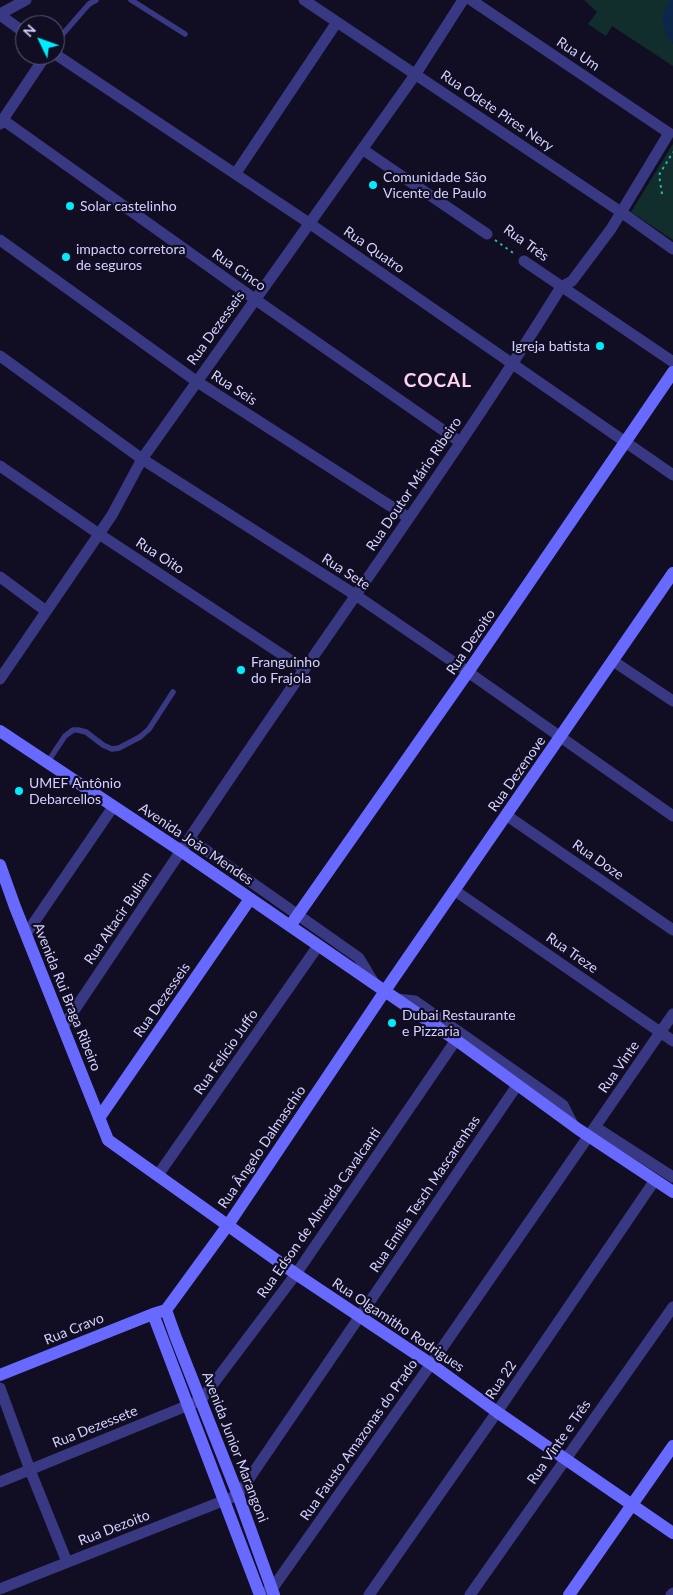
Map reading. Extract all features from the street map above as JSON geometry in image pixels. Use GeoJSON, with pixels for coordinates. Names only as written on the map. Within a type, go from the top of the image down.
{"type":"FeatureCollection","features":[{"type":"Feature","properties":{"kind":"street"},"geometry":{"type":"LineString","coordinates":[[15,26],[0,15],[26,0]]}},
{"type":"Feature","properties":{"kind":"street","name":"Rua Odete Pires Nery"},"geometry":{"type":"LineString","coordinates":[[304,0],[622,212],[673,249]]}},
{"type":"Feature","properties":{"kind":"street","name":"Rua Dezesseis"},"geometry":{"type":"LineString","coordinates":[[0,679],[112,515],[142,459],[415,75],[463,0]]}},
{"type":"Feature","properties":{"kind":"street","name":"Rua Um"},"geometry":{"type":"LineString","coordinates":[[471,0],[669,133]]}},
{"type":"Feature","properties":{"kind":"street"},"geometry":{"type":"LineString","coordinates":[[236,173],[337,22]]}},
{"type":"Feature","properties":{"kind":"street","name":"Rua Quatro"},"geometry":{"type":"LineString","coordinates":[[65,61],[236,173],[673,475]]}},
{"type":"Feature","properties":{"kind":"street"},"geometry":{"type":"LineString","coordinates":[[1,122],[39,65]]}},
{"type":"Feature","properties":{"kind":"street","name":"Rua Cinco"},"geometry":{"type":"LineString","coordinates":[[1,122],[460,442]]}},
{"type":"Feature","properties":{"kind":"street","name":"Rua Doutor Mário Ribeiro"},"geometry":{"type":"LineString","coordinates":[[181,851],[513,365],[561,287],[572,281],[622,212],[669,133]]}},
{"type":"Feature","properties":{"kind":"street","name":"Rua Três"},"geometry":{"type":"LineString","coordinates":[[362,149],[487,234]]}},
{"type":"Feature","properties":{"kind":"street","name":"Rua Seis"},"geometry":{"type":"LineString","coordinates":[[0,240],[196,381],[409,518]]}},
{"type":"Feature","properties":{"kind":"street","name":"Rua Três"},"geometry":{"type":"LineString","coordinates":[[524,261],[673,362]]}},
{"type":"Feature","properties":{"kind":"street","name":"Rua Sete"},"geometry":{"type":"LineString","coordinates":[[0,356],[142,459],[356,596],[673,816]]}},
{"type":"Feature","properties":{"kind":"street","name":"Rua Dezoito"},"geometry":{"type":"LineString","coordinates":[[290,926],[468,672],[673,372]]}},
{"type":"Feature","properties":{"kind":"street","name":"Rua Oito"},"geometry":{"type":"LineString","coordinates":[[0,466],[304,670]]}},
{"type":"Feature","properties":{"kind":"street","name":"Rua Dezenove"},"geometry":{"type":"LineString","coordinates":[[380,988],[454,890],[613,661],[669,586],[673,573]]}},
{"type":"Feature","properties":{"kind":"street"},"geometry":{"type":"LineString","coordinates":[[0,577],[46,611]]}},
{"type":"Feature","properties":{"kind":"street"},"geometry":{"type":"LineString","coordinates":[[613,661],[673,701]]}},
{"type":"Feature","properties":{"kind":"street","name":"Avenida João Mendes"},"geometry":{"type":"LineString","coordinates":[[0,731],[181,851],[456,1040],[573,1125],[592,1131],[673,1177]]}},
{"type":"Feature","properties":{"kind":"street"},"geometry":{"type":"LineString","coordinates":[[26,934],[113,806]]}},
{"type":"Feature","properties":{"kind":"street","name":"Rua Doze"},"geometry":{"type":"LineString","coordinates":[[506,815],[673,930]]}},
{"type":"Feature","properties":{"kind":"street","name":"Avenida João Mendes"},"geometry":{"type":"LineString","coordinates":[[190,840],[359,958],[380,988]]}},
{"type":"Feature","properties":{"kind":"street","name":"Rua Altacir Bulian"},"geometry":{"type":"LineString","coordinates":[[63,1027],[181,851]]}},
{"type":"Feature","properties":{"kind":"street","name":"Avenida Rui Braga Ribeiro"},"geometry":{"type":"LineString","coordinates":[[0,865],[108,1140]]}},
{"type":"Feature","properties":{"kind":"street","name":"Rua Treze"},"geometry":{"type":"LineString","coordinates":[[454,890],[673,1041]]}},
{"type":"Feature","properties":{"kind":"street","name":"Rua Dezesseis"},"geometry":{"type":"LineString","coordinates":[[99,1118],[250,899]]}},
{"type":"Feature","properties":{"kind":"street","name":"Rua Felício Juffo"},"geometry":{"type":"LineString","coordinates":[[158,1175],[318,946]]}},
{"type":"Feature","properties":{"kind":"street","name":"Rua Ângelo Dalmaschio"},"geometry":{"type":"LineString","coordinates":[[159,1312],[228,1225],[380,988]]}},
{"type":"Feature","properties":{"kind":"street","name":"Avenida João Mendes"},"geometry":{"type":"LineString","coordinates":[[396,999],[415,1001],[563,1105],[573,1125]]}},
{"type":"Feature","properties":{"kind":"street","name":"Rua Vinte"},"geometry":{"type":"LineString","coordinates":[[592,1131],[673,1014]]}},
{"type":"Feature","properties":{"kind":"street","name":"Rua Edson de Almeida Cavalcanti"},"geometry":{"type":"LineString","coordinates":[[201,1400],[296,1274],[456,1040]]}},
{"type":"Feature","properties":{"kind":"street","name":"Rua Emília Tesch Mascarenhas"},"geometry":{"type":"LineString","coordinates":[[238,1495],[518,1084]]}},
{"type":"Feature","properties":{"kind":"street","name":"Avenida João Mendes"},"geometry":{"type":"LineString","coordinates":[[592,1131],[673,1192]]}},
{"type":"Feature","properties":{"kind":"street","name":"Rua Fausto Amazonas do Prado"},"geometry":{"type":"LineString","coordinates":[[276,1593],[592,1131]]}},
{"type":"Feature","properties":{"kind":"street","name":"Rua Olgamitho Rodrigues"},"geometry":{"type":"LineString","coordinates":[[108,1140],[296,1274],[431,1364],[497,1412],[673,1533]]}},
{"type":"Feature","properties":{"kind":"street","name":"Rua 22"},"geometry":{"type":"LineString","coordinates":[[369,1595],[497,1412],[655,1180]]}},
{"type":"Feature","properties":{"kind":"street","name":"Rua Vinte e Três"},"geometry":{"type":"LineString","coordinates":[[470,1595],[673,1307]]}},
{"type":"Feature","properties":{"kind":"street"},"geometry":{"type":"LineString","coordinates":[[159,1312],[188,1406],[260,1595],[276,1593]]}},
{"type":"Feature","properties":{"kind":"street","name":"Rua Cravo"},"geometry":{"type":"LineString","coordinates":[[0,1375],[159,1312]]}},
{"type":"Feature","properties":{"kind":"street","name":"Avenida Junior Marangoni"},"geometry":{"type":"LineString","coordinates":[[159,1312],[176,1338],[276,1593]]}},
{"type":"Feature","properties":{"kind":"street"},"geometry":{"type":"LineString","coordinates":[[0,1388],[67,1562]]}},
{"type":"Feature","properties":{"kind":"street","name":"Rua Dezessete"},"geometry":{"type":"LineString","coordinates":[[0,1482],[201,1400]]}},
{"type":"Feature","properties":{"kind":"street"},"geometry":{"type":"LineString","coordinates":[[569,1595],[673,1446]]}},
{"type":"Feature","properties":{"kind":"street","name":"Rua Dezoito"},"geometry":{"type":"LineString","coordinates":[[0,1589],[238,1495]]}},
{"type":"Feature","properties":{"kind":"lane"},"geometry":{"type":"LineString","coordinates":[[65,31],[88,4],[96,0]]}},
{"type":"Feature","properties":{"kind":"lane"},"geometry":{"type":"LineString","coordinates":[[131,0],[185,34]]}},
{"type":"Feature","properties":{"kind":"lane"},"geometry":{"type":"LineString","coordinates":[[47,763],[65,736],[73,730],[86,732],[103,745],[112,749],[119,748],[140,737],[149,729],[173,692]]}},
{"type":"Feature","properties":{"kind":"path"},"geometry":{"type":"LineString","coordinates":[[662,194],[659,175],[673,152]]}},
{"type":"Feature","properties":{"kind":"path","name":"Rua Três"},"geometry":{"type":"LineString","coordinates":[[487,234],[524,261]]}},
{"type":"Feature","properties":{"kind":"green space"},"geometry":{"type":"Polygon","coordinates":[[[584,0],[673,0],[673,66],[612,26],[606,36],[588,24],[597,12],[584,0]]]}},
{"type":"Feature","properties":{"kind":"green space"},"geometry":{"type":"Polygon","coordinates":[[[673,144],[673,240],[631,212],[673,144]]]}},
{"type":"Feature","properties":{"kind":"water"},"geometry":{"type":"Polygon","coordinates":[[[670,0],[673,0],[673,44],[666,33],[663,22],[664,11],[670,0]]]}},
{"type":"Feature","properties":{"kind":"place","name":"Comunidade São Vicente de Paulo"},"geometry":{"type":"Point","coordinates":[373,185]}},
{"type":"Feature","properties":{"kind":"place","name":"Solar castelinho"},"geometry":{"type":"Point","coordinates":[70,206]}},
{"type":"Feature","properties":{"kind":"place","name":"impacto corretora de seguros"},"geometry":{"type":"Point","coordinates":[66,257]}},
{"type":"Feature","properties":{"kind":"place","name":"Igreja batista"},"geometry":{"type":"Point","coordinates":[600,346]}},
{"type":"Feature","properties":{"kind":"place","name":"Franguinho do Frajola"},"geometry":{"type":"Point","coordinates":[241,670]}},
{"type":"Feature","properties":{"kind":"place","name":"UMEF Antônio Debarcellos"},"geometry":{"type":"Point","coordinates":[19,791]}},
{"type":"Feature","properties":{"kind":"place","name":"Dubai Restaurante e Pizzaria"},"geometry":{"type":"Point","coordinates":[392,1023]}},
{"type":"Feature","properties":{"kind":"district","name":"COCAL"},"geometry":{"type":"Point","coordinates":[438,381]}}]}
